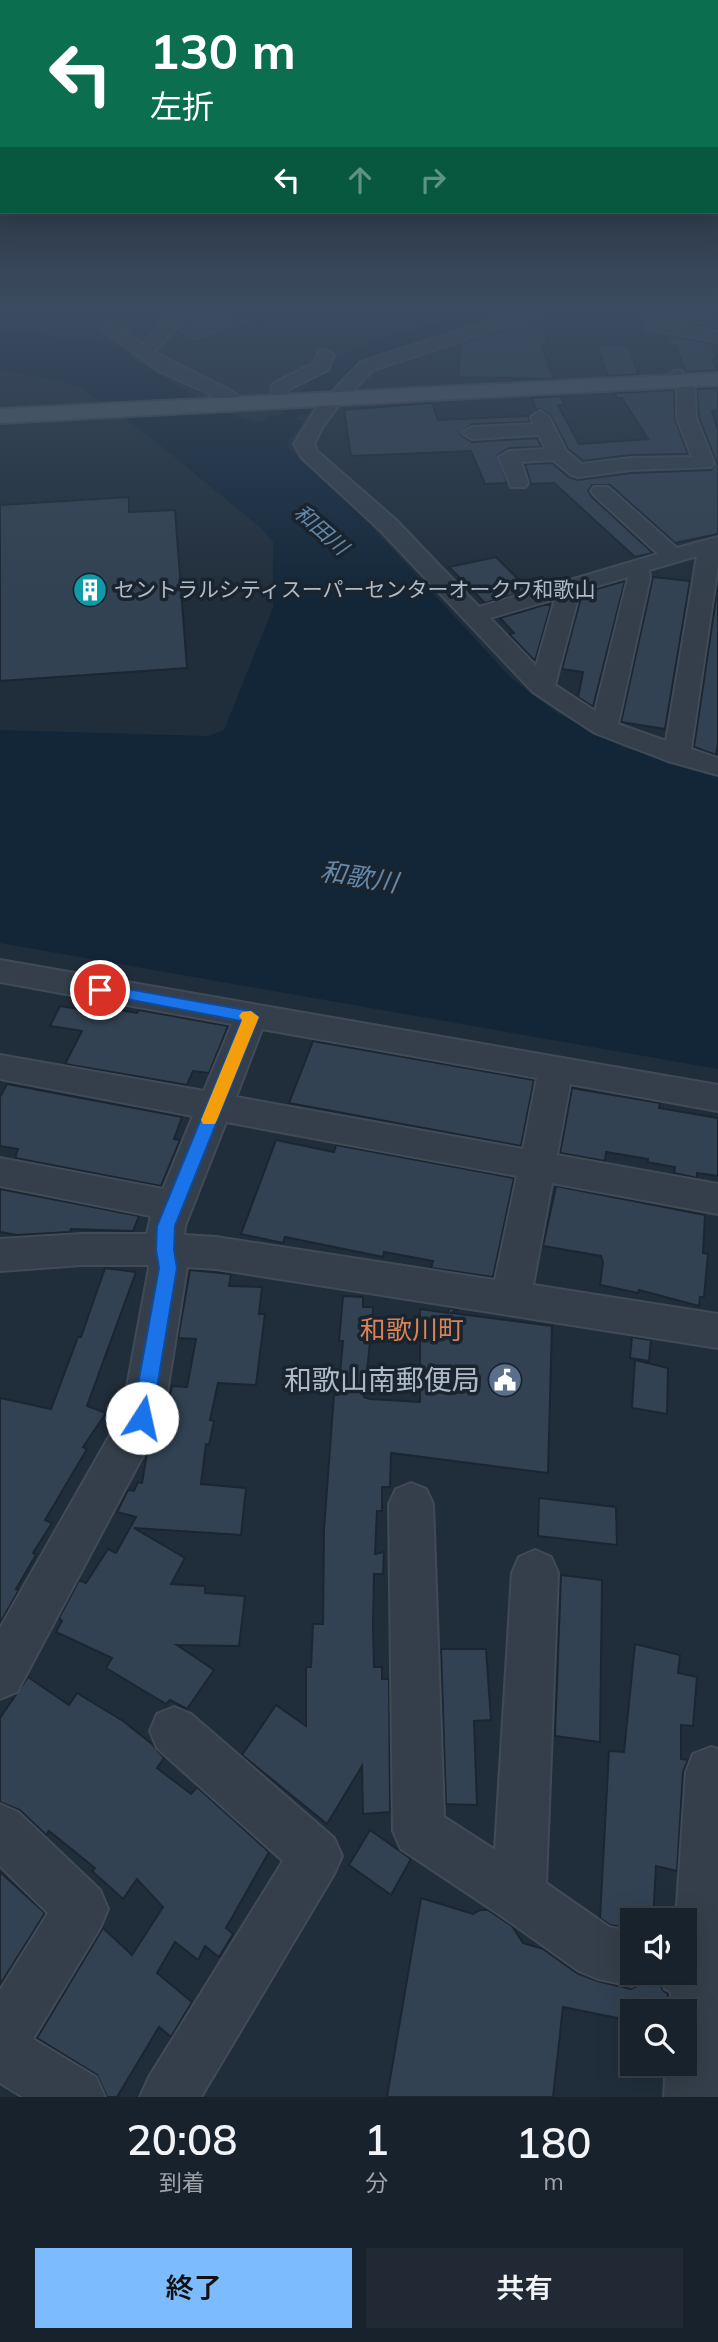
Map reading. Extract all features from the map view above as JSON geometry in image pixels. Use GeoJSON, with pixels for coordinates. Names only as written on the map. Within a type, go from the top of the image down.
{"type":"FeatureCollection","features":[{"type":"Feature","properties":{"kind":"main road"},"geometry":{"type":"LineString","coordinates":[[0,416],[74,410]]}},
{"type":"Feature","properties":{"kind":"street"},"geometry":{"type":"LineString","coordinates":[[323,410],[304,444],[309,454],[388,525],[542,687],[604,728],[677,755],[718,766]]}},
{"type":"Feature","properties":{"kind":"street"},"geometry":{"type":"LineString","coordinates":[[578,471],[631,464],[704,463],[685,410]]}},
{"type":"Feature","properties":{"kind":"street"},"geometry":{"type":"LineString","coordinates":[[472,433],[542,423],[558,454],[673,556]]}},
{"type":"Feature","properties":{"kind":"street"},"geometry":{"type":"LineString","coordinates":[[518,483],[509,457],[558,454]]}},
{"type":"Feature","properties":{"kind":"street"},"geometry":{"type":"LineString","coordinates":[[601,491],[706,478]]}},
{"type":"Feature","properties":{"kind":"street"},"geometry":{"type":"LineString","coordinates":[[476,615],[714,544],[677,755]]}},
{"type":"Feature","properties":{"kind":"street"},"geometry":{"type":"LineString","coordinates":[[604,728],[639,578],[638,567]]}},
{"type":"Feature","properties":{"kind":"street"},"geometry":{"type":"LineString","coordinates":[[542,687],[570,587]]}},
{"type":"Feature","properties":{"kind":"street"},"geometry":{"type":"LineString","coordinates":[[0,971],[718,1098]]}},
{"type":"Feature","properties":{"kind":"street"},"geometry":{"type":"LineString","coordinates":[[0,1675],[142,1418],[168,1268],[165,1250],[166,1226],[251,1017]]}},
{"type":"Feature","properties":{"kind":"street"},"geometry":{"type":"LineString","coordinates":[[0,1067],[718,1199]]}},
{"type":"Feature","properties":{"kind":"street"},"geometry":{"type":"LineString","coordinates":[[511,1298],[556,1069]]}},
{"type":"Feature","properties":{"kind":"street"},"geometry":{"type":"LineString","coordinates":[[0,1172],[174,1206]]}},
{"type":"Feature","properties":{"kind":"street"},"geometry":{"type":"LineString","coordinates":[[0,1255],[38,1251],[165,1250],[216,1253],[718,1331]]}},
{"type":"Feature","properties":{"kind":"street"},"geometry":{"type":"LineString","coordinates":[[411,1503],[419,1831],[519,1896],[597,1952],[620,1957]]}},
{"type":"Feature","properties":{"kind":"street"},"geometry":{"type":"LineString","coordinates":[[519,1896],[535,1573]]}},
{"type":"Feature","properties":{"kind":"street"},"geometry":{"type":"LineString","coordinates":[[169,2097],[316,1856],[174,1731]]}},
{"type":"Feature","properties":{"kind":"street"},"geometry":{"type":"LineString","coordinates":[[697,1919],[711,1772],[718,1774]]}},
{"type":"Feature","properties":{"kind":"street"},"geometry":{"type":"LineString","coordinates":[[0,1830],[81,1909],[0,2042]]}},
{"type":"Feature","properties":{"kind":"street"},"geometry":{"type":"LineString","coordinates":[[692,1985],[693,2097]]}},
{"type":"Feature","properties":{"kind":"street"},"geometry":{"type":"LineString","coordinates":[[0,2051],[76,2097]]}},
{"type":"Feature","properties":{"kind":"water"},"geometry":{"type":"Polygon","coordinates":[[[113,410],[219,410],[260,423],[270,415],[278,416],[286,412],[279,410],[313,410],[308,415],[302,414],[295,419],[303,421],[287,447],[363,517],[511,678],[557,713],[623,747],[718,777],[718,1069],[0,943],[0,730],[208,736],[224,730],[273,608],[273,542],[261,528],[113,410]]]}},
{"type":"Feature","properties":{"kind":"building"},"geometry":{"type":"Polygon","coordinates":[[[344,410],[434,410],[438,420],[529,416],[530,422],[472,424],[460,434],[472,442],[537,438],[542,447],[509,448],[498,455],[507,483],[485,484],[471,451],[351,456],[344,410]]]}},
{"type":"Feature","properties":{"kind":"building"},"geometry":{"type":"Polygon","coordinates":[[[542,410],[561,410],[579,444],[648,439],[630,410],[675,410],[675,419],[688,454],[631,455],[583,461],[568,449],[551,416],[542,410]]]}},
{"type":"Feature","properties":{"kind":"building"},"geometry":{"type":"Polygon","coordinates":[[[698,410],[718,410],[712,411],[718,431],[718,534],[675,543],[610,485],[592,485],[588,491],[592,497],[653,553],[635,557],[554,483],[531,484],[525,464],[552,463],[569,477],[578,480],[631,473],[711,470],[716,462],[698,410]]]}},
{"type":"Feature","properties":{"kind":"building","name":"セントラルシティスーパーセンターオークワ和歌山"},"geometry":{"type":"Polygon","coordinates":[[[129,497],[129,512],[175,510],[187,668],[0,681],[0,505],[129,497]]]}},
{"type":"Feature","properties":{"kind":"building"},"geometry":{"type":"Polygon","coordinates":[[[496,557],[529,590],[485,603],[449,567],[496,557]]]}},
{"type":"Feature","properties":{"kind":"building"},"geometry":{"type":"Polygon","coordinates":[[[653,577],[690,581],[665,729],[621,722],[653,577]]]}},
{"type":"Feature","properties":{"kind":"building"},"geometry":{"type":"Polygon","coordinates":[[[625,581],[593,707],[578,697],[583,672],[562,669],[582,593],[625,581]]]}},
{"type":"Feature","properties":{"kind":"building"},"geometry":{"type":"Polygon","coordinates":[[[718,585],[718,743],[716,755],[694,747],[718,585]]]}},
{"type":"Feature","properties":{"kind":"building"},"geometry":{"type":"Polygon","coordinates":[[[551,605],[535,661],[509,634],[514,633],[500,618],[551,605]]]}},
{"type":"Feature","properties":{"kind":"building"},"geometry":{"type":"Polygon","coordinates":[[[60,1006],[97,1012],[100,1007],[137,1013],[139,1010],[228,1026],[209,1073],[193,1071],[187,1085],[65,1064],[82,1031],[50,1026],[60,1006]]]}},
{"type":"Feature","properties":{"kind":"building"},"geometry":{"type":"Polygon","coordinates":[[[313,1041],[534,1080],[521,1146],[289,1103],[313,1041]]]}},
{"type":"Feature","properties":{"kind":"building"},"geometry":{"type":"Polygon","coordinates":[[[7,1084],[182,1117],[174,1139],[180,1140],[161,1186],[15,1158],[18,1149],[0,1146],[0,1097],[7,1084]]]}},
{"type":"Feature","properties":{"kind":"building"},"geometry":{"type":"Polygon","coordinates":[[[572,1088],[660,1103],[659,1108],[718,1118],[718,1176],[697,1173],[697,1178],[674,1173],[675,1167],[647,1162],[648,1159],[606,1152],[605,1161],[560,1153],[572,1088]]]}},
{"type":"Feature","properties":{"kind":"building"},"geometry":{"type":"Polygon","coordinates":[[[276,1140],[334,1152],[336,1145],[514,1178],[493,1277],[431,1268],[433,1261],[384,1252],[383,1257],[285,1237],[283,1243],[241,1234],[276,1140]]]}},
{"type":"Feature","properties":{"kind":"building"},"geometry":{"type":"Polygon","coordinates":[[[556,1186],[705,1215],[703,1253],[708,1254],[704,1297],[700,1297],[699,1306],[639,1290],[638,1293],[600,1285],[603,1262],[601,1256],[543,1246],[556,1186]]]}},
{"type":"Feature","properties":{"kind":"building"},"geometry":{"type":"Polygon","coordinates":[[[0,1189],[139,1216],[133,1231],[71,1229],[70,1232],[17,1235],[0,1232],[0,1189]]]}},
{"type":"Feature","properties":{"kind":"building"},"geometry":{"type":"Polygon","coordinates":[[[105,1268],[136,1272],[87,1406],[106,1413],[83,1447],[87,1449],[45,1520],[52,1523],[33,1553],[36,1555],[0,1623],[0,1398],[51,1409],[78,1337],[81,1337],[105,1268]]]}},
{"type":"Feature","properties":{"kind":"building"},"geometry":{"type":"Polygon","coordinates":[[[190,1270],[231,1274],[229,1286],[262,1287],[259,1314],[265,1314],[256,1385],[218,1383],[210,1420],[214,1421],[209,1445],[206,1444],[201,1484],[246,1488],[241,1535],[134,1528],[185,1558],[171,1584],[205,1586],[205,1593],[245,1596],[239,1646],[177,1645],[214,1670],[187,1709],[170,1700],[166,1704],[106,1668],[112,1658],[56,1632],[62,1621],[59,1618],[79,1580],[86,1583],[108,1549],[116,1553],[136,1517],[117,1512],[128,1490],[134,1491],[138,1482],[142,1483],[147,1453],[152,1444],[156,1444],[172,1386],[187,1387],[196,1339],[178,1338],[190,1270]]]}},
{"type":"Feature","properties":{"kind":"building"},"geometry":{"type":"Polygon","coordinates":[[[343,1296],[363,1297],[363,1307],[373,1307],[372,1343],[364,1397],[370,1399],[420,1402],[420,1309],[448,1313],[449,1308],[457,1310],[451,1313],[552,1326],[548,1473],[391,1453],[390,1487],[382,1487],[382,1511],[377,1511],[375,1554],[384,1552],[383,1574],[374,1574],[373,1626],[374,1667],[382,1667],[382,1679],[389,1679],[390,1812],[363,1814],[362,1766],[327,1824],[242,1755],[276,1705],[306,1726],[306,1667],[311,1667],[313,1624],[323,1624],[324,1529],[334,1395],[338,1395],[343,1341],[339,1341],[343,1296]]]}},
{"type":"Feature","properties":{"kind":"building"},"geometry":{"type":"Polygon","coordinates":[[[632,1337],[651,1340],[649,1361],[630,1358],[632,1337]]]}},
{"type":"Feature","properties":{"kind":"building"},"geometry":{"type":"Polygon","coordinates":[[[635,1360],[668,1368],[667,1414],[632,1408],[635,1360]]]}},
{"type":"Feature","properties":{"kind":"building"},"geometry":{"type":"Polygon","coordinates":[[[539,1498],[616,1507],[617,1545],[538,1536],[539,1498]]]}},
{"type":"Feature","properties":{"kind":"building"},"geometry":{"type":"Polygon","coordinates":[[[561,1575],[602,1580],[600,1742],[555,1736],[561,1575]]]}},
{"type":"Feature","properties":{"kind":"building"},"geometry":{"type":"Polygon","coordinates":[[[635,1644],[680,1655],[678,1673],[697,1677],[693,1726],[681,1725],[681,1759],[688,1760],[683,1772],[677,1871],[656,1866],[654,1908],[620,1908],[620,1927],[610,1925],[600,1918],[609,1751],[624,1752],[635,1644]]]}},
{"type":"Feature","properties":{"kind":"building"},"geometry":{"type":"Polygon","coordinates":[[[441,1649],[486,1649],[491,1720],[474,1721],[477,1805],[446,1804],[441,1649]]]}},
{"type":"Feature","properties":{"kind":"building"},"geometry":{"type":"Polygon","coordinates":[[[28,1677],[69,1705],[77,1693],[123,1721],[152,1744],[164,1758],[157,1768],[191,1794],[197,1787],[269,1852],[226,1928],[233,1934],[219,1957],[205,1946],[198,1960],[175,1942],[157,1973],[192,2002],[171,2037],[159,2027],[117,2097],[107,2097],[97,2075],[37,2038],[103,1928],[132,1955],[163,1907],[137,1879],[123,1899],[92,1871],[95,1868],[49,1831],[46,1835],[20,1810],[0,1802],[0,1718],[28,1677]]]}},
{"type":"Feature","properties":{"kind":"building"},"geometry":{"type":"Polygon","coordinates":[[[370,1830],[411,1859],[391,1895],[349,1865],[370,1830]]]}},
{"type":"Feature","properties":{"kind":"building"},"geometry":{"type":"Polygon","coordinates":[[[0,1872],[45,1913],[0,1985],[0,1872]]]}},
{"type":"Feature","properties":{"kind":"building"},"geometry":{"type":"Polygon","coordinates":[[[421,1898],[473,1914],[488,1910],[512,1926],[523,1943],[543,1949],[577,1973],[597,1981],[631,1989],[640,1985],[661,1985],[668,1994],[668,1999],[620,1999],[620,2019],[563,2007],[553,2097],[387,2097],[421,1898]]]}},
{"type":"Feature","properties":{"kind":"slow traffic"},"geometry":{"type":"LineString","coordinates":[[209,1120],[251,1017],[247,1016]]}},
{"type":"Feature","properties":{"kind":"place","name":"セントラルシティスーパーセンターオークワ和歌山"},"geometry":{"type":"Point","coordinates":[90,590]}},
{"type":"Feature","properties":{"kind":"place","name":"和歌山南郵便局"},"geometry":{"type":"Point","coordinates":[505,1380]}},
{"type":"Feature","properties":{"kind":"district","name":"和歌川町"},"geometry":{"type":"Point","coordinates":[412,1330]}},
{"type":"Feature","properties":{"kind":"route"},"geometry":{"type":"LineString","coordinates":[[100,990],[251,1017],[166,1226],[165,1250],[168,1268],[142,1418]]}},
{"type":"Feature","properties":{"kind":"water label","name":"和田川"},"geometry":{"type":"Point","coordinates":[321,530]}},
{"type":"Feature","properties":{"kind":"water label","name":"和歌川"},"geometry":{"type":"Point","coordinates":[359,877]}}]}
